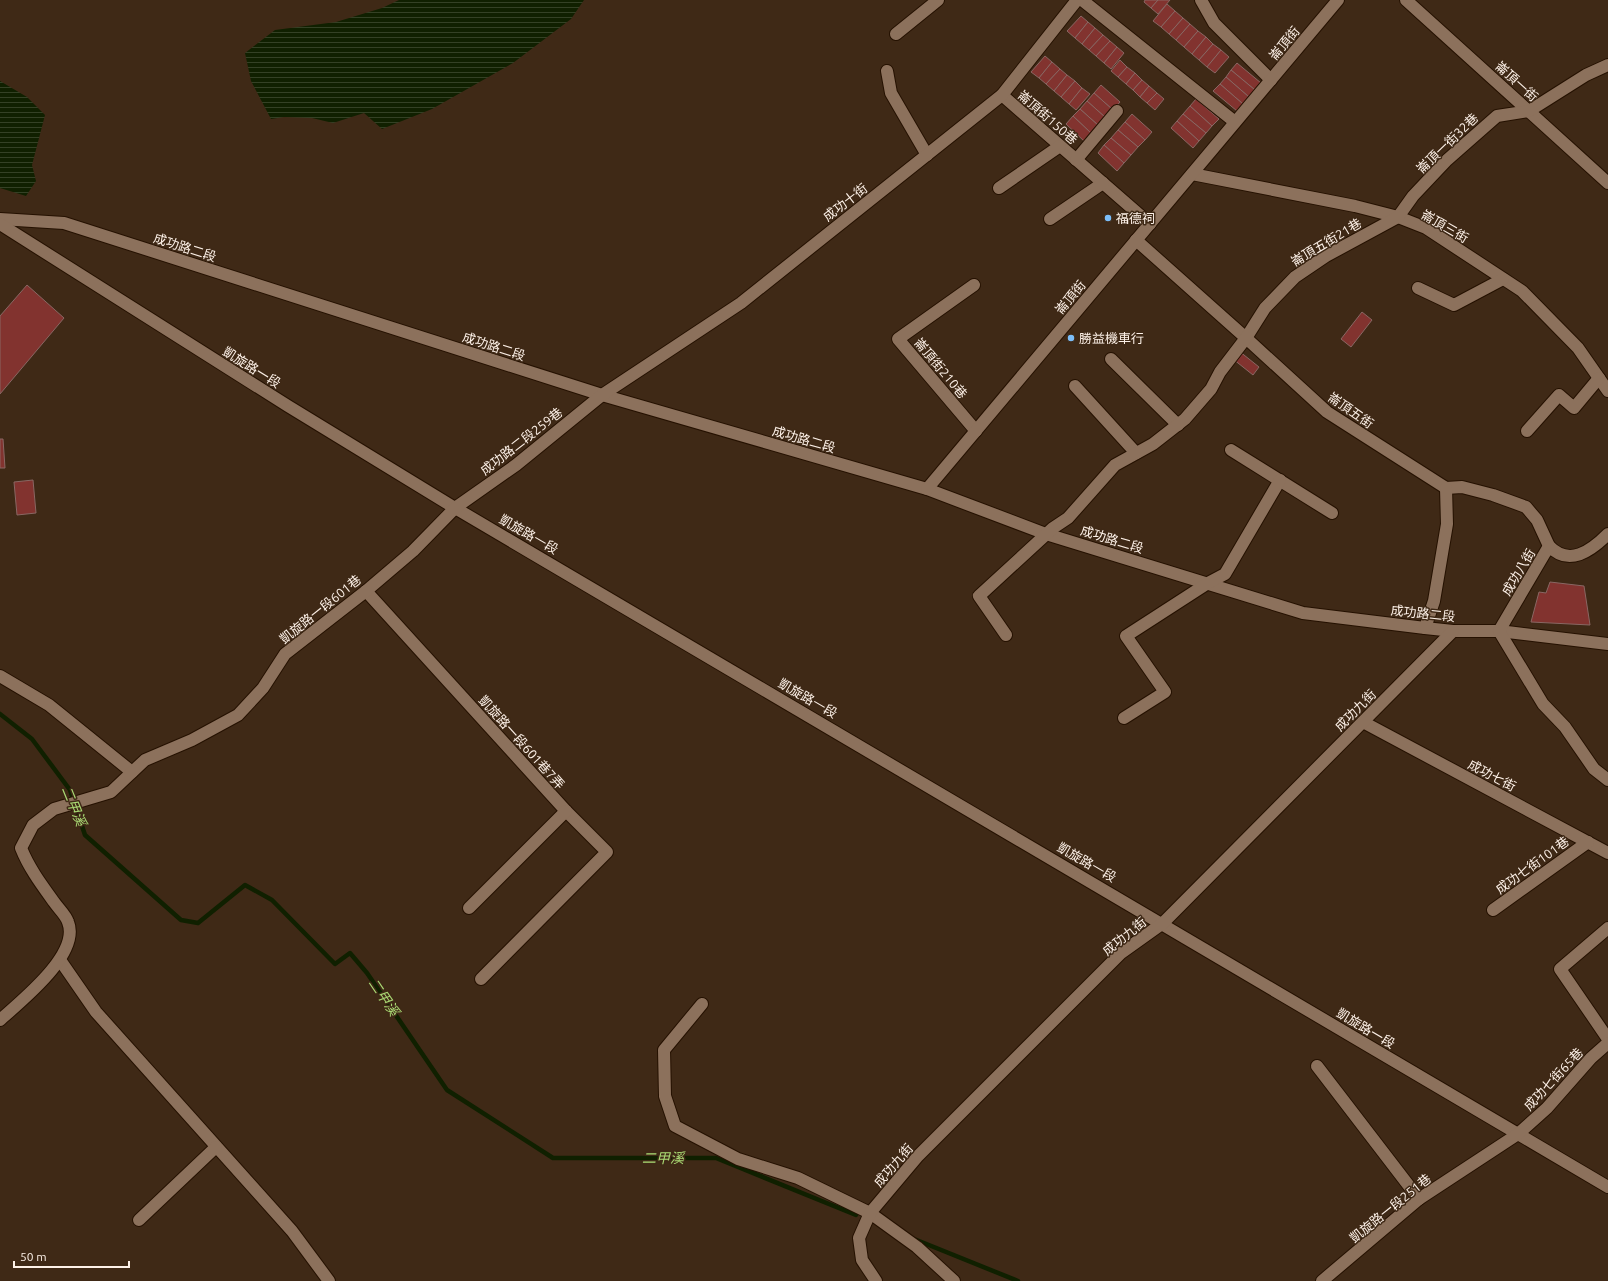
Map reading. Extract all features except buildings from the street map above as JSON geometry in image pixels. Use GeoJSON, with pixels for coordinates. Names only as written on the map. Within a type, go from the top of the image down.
{"type":"FeatureCollection","features":[{"type":"Feature","properties":{"kind":"street"},"geometry":{"type":"LineString","coordinates":[[896,34],[938,0]]}},
{"type":"Feature","properties":{"kind":"street","name":"成功十街"},"geometry":{"type":"LineString","coordinates":[[602,396],[741,303],[1002,95],[1077,0]]}},
{"type":"Feature","properties":{"kind":"street"},"geometry":{"type":"LineString","coordinates":[[1082,0],[1235,122]]}},
{"type":"Feature","properties":{"kind":"street"},"geometry":{"type":"LineString","coordinates":[[1201,0],[1214,24],[1271,80]]}},
{"type":"Feature","properties":{"kind":"street","name":"崙頂街"},"geometry":{"type":"LineString","coordinates":[[927,489],[1338,0]]}},
{"type":"Feature","properties":{"kind":"street","name":"崙頂一街"},"geometry":{"type":"LineString","coordinates":[[1406,0],[1608,183]]}},
{"type":"Feature","properties":{"kind":"street"},"geometry":{"type":"LineString","coordinates":[[1529,111],[1586,75],[1608,65]]}},
{"type":"Feature","properties":{"kind":"street"},"geometry":{"type":"LineString","coordinates":[[887,71],[891,93],[927,155]]}},
{"type":"Feature","properties":{"kind":"street","name":"崙頂街150巷"},"geometry":{"type":"LineString","coordinates":[[1002,95],[1150,224]]}},
{"type":"Feature","properties":{"kind":"street","name":"崙頂街150巷"},"geometry":{"type":"LineString","coordinates":[[1076,160],[1118,111]]}},
{"type":"Feature","properties":{"kind":"street","name":"崙頂一街32巷"},"geometry":{"type":"LineString","coordinates":[[1398,217],[1413,196],[1447,160],[1496,116],[1529,111]]}},
{"type":"Feature","properties":{"kind":"street"},"geometry":{"type":"LineString","coordinates":[[999,188],[1060,146]]}},
{"type":"Feature","properties":{"kind":"street","name":"崙頂三街"},"geometry":{"type":"LineString","coordinates":[[1192,174],[1398,217],[1426,228],[1522,291],[1578,348],[1608,391]]}},
{"type":"Feature","properties":{"kind":"street"},"geometry":{"type":"LineString","coordinates":[[1050,219],[1103,183]]}},
{"type":"Feature","properties":{"kind":"street","name":"崙頂五街21巷"},"geometry":{"type":"LineString","coordinates":[[1006,635],[979,596],[1046,534],[1068,518],[1115,465],[1153,444],[1185,419],[1211,389],[1220,372],[1246,338],[1265,308],[1295,277],[1326,256],[1398,217]]}},
{"type":"Feature","properties":{"kind":"street","name":"成功路二段"},"geometry":{"type":"LineString","coordinates":[[0,220],[64,223],[602,396],[927,489],[1046,534],[1303,613],[1453,631],[1499,631],[1608,644]]}},
{"type":"Feature","properties":{"kind":"street","name":"凱旋路一段"},"geometry":{"type":"LineString","coordinates":[[0,224],[288,406],[455,508],[1163,923],[1608,1187]]}},
{"type":"Feature","properties":{"kind":"street","name":"崙頂五街"},"geometry":{"type":"LineString","coordinates":[[1136,240],[1327,412],[1446,488]]}},
{"type":"Feature","properties":{"kind":"street"},"geometry":{"type":"LineString","coordinates":[[1418,288],[1454,305],[1503,279]]}},
{"type":"Feature","properties":{"kind":"street","name":"崙頂街210巷"},"geometry":{"type":"LineString","coordinates":[[974,285],[898,339],[976,431]]}},
{"type":"Feature","properties":{"kind":"street"},"geometry":{"type":"LineString","coordinates":[[1112,359],[1178,425]]}},
{"type":"Feature","properties":{"kind":"street"},"geometry":{"type":"LineString","coordinates":[[1527,431],[1558,395],[1574,408],[1599,378]]}},
{"type":"Feature","properties":{"kind":"street"},"geometry":{"type":"LineString","coordinates":[[1075,386],[1136,453]]}},
{"type":"Feature","properties":{"kind":"street","name":"成功路二段259巷"},"geometry":{"type":"LineString","coordinates":[[455,508],[516,465],[602,396]]}},
{"type":"Feature","properties":{"kind":"street"},"geometry":{"type":"LineString","coordinates":[[1232,450],[1332,513]]}},
{"type":"Feature","properties":{"kind":"street"},"geometry":{"type":"LineString","coordinates":[[1124,718],[1165,692],[1126,636],[1208,583],[1225,574],[1280,480]]}},
{"type":"Feature","properties":{"kind":"street"},"geometry":{"type":"LineString","coordinates":[[1425,628],[1434,602],[1447,524],[1446,488],[1462,487],[1493,495],[1526,507],[1537,520],[1549,546]]}},
{"type":"Feature","properties":{"kind":"street","name":"凱旋路一段601巷"},"geometry":{"type":"LineString","coordinates":[[60,960],[69,940],[68,922],[28,866],[21,848],[33,825],[54,809],[110,792],[144,760],[192,740],[238,715],[263,688],[286,654],[366,591],[413,551],[455,508]]}},
{"type":"Feature","properties":{"kind":"street","name":"成功八街"},"geometry":{"type":"LineString","coordinates":[[1499,631],[1549,546],[1556,554],[1576,557],[1598,544],[1608,534]]}},
{"type":"Feature","properties":{"kind":"street","name":"凱旋路一段601巷7弄"},"geometry":{"type":"LineString","coordinates":[[366,591],[566,811],[607,852],[481,979]]}},
{"type":"Feature","properties":{"kind":"street","name":"成功九街"},"geometry":{"type":"LineString","coordinates":[[876,1281],[862,1260],[859,1238],[870,1213],[918,1156],[1121,953],[1163,923],[1453,631]]}},
{"type":"Feature","properties":{"kind":"street"},"geometry":{"type":"LineString","coordinates":[[1499,631],[1543,704],[1565,727],[1594,770],[1608,780]]}},
{"type":"Feature","properties":{"kind":"street"},"geometry":{"type":"LineString","coordinates":[[0,676],[49,705],[132,772]]}},
{"type":"Feature","properties":{"kind":"street","name":"成功七街"},"geometry":{"type":"LineString","coordinates":[[1363,722],[1608,853]]}},
{"type":"Feature","properties":{"kind":"street"},"geometry":{"type":"LineString","coordinates":[[469,908],[566,811]]}},
{"type":"Feature","properties":{"kind":"street","name":"成功七街101巷"},"geometry":{"type":"LineString","coordinates":[[1493,910],[1588,842]]}},
{"type":"Feature","properties":{"kind":"street"},"geometry":{"type":"LineString","coordinates":[[1608,928],[1560,969],[1608,1039]]}},
{"type":"Feature","properties":{"kind":"street"},"geometry":{"type":"LineString","coordinates":[[0,1020],[43,980],[60,960],[96,1012],[292,1231],[329,1281]]}},
{"type":"Feature","properties":{"kind":"street"},"geometry":{"type":"LineString","coordinates":[[702,1004],[664,1050],[665,1096],[675,1126],[738,1159],[798,1178],[870,1213],[917,1247],[954,1281]]}},
{"type":"Feature","properties":{"kind":"street","name":"成功七街65巷"},"geometry":{"type":"LineString","coordinates":[[1518,1134],[1547,1108],[1591,1058],[1608,1043]]}},
{"type":"Feature","properties":{"kind":"street"},"geometry":{"type":"LineString","coordinates":[[1318,1066],[1419,1199]]}},
{"type":"Feature","properties":{"kind":"street","name":"凱旋路一段251巷"},"geometry":{"type":"LineString","coordinates":[[1322,1281],[1419,1199],[1518,1134]]}},
{"type":"Feature","properties":{"kind":"street"},"geometry":{"type":"LineString","coordinates":[[139,1220],[216,1147]]}},
{"type":"Feature","properties":{"kind":"shaded area"},"geometry":{"type":"Polygon","coordinates":[[[399,0],[584,0],[571,19],[513,63],[432,109],[382,129],[364,113],[333,123],[312,118],[284,117],[271,119],[251,81],[245,53],[275,30],[336,22],[382,8],[399,0]]]}},
{"type":"Feature","properties":{"kind":"shaded area"},"geometry":{"type":"Polygon","coordinates":[[[0,81],[27,97],[45,115],[32,165],[36,181],[26,196],[0,188],[0,81]]]}},
{"type":"Feature","properties":{"kind":"waterway","name":"二甲溪"},"geometry":{"type":"LineString","coordinates":[[0,714],[32,739],[70,790],[85,835],[181,920],[198,923],[245,885],[272,900],[335,964],[350,953],[367,973],[447,1090],[553,1158],[716,1158],[856,1215]]}},
{"type":"Feature","properties":{"kind":"waterway","name":"二甲溪"},"geometry":{"type":"LineString","coordinates":[[914,1239],[1018,1281]]}},
{"type":"Feature","properties":{"kind":"place","name":"福德祠"},"geometry":{"type":"Point","coordinates":[1108,218]}},
{"type":"Feature","properties":{"kind":"place","name":"勝益機車行"},"geometry":{"type":"Point","coordinates":[1071,338]}}]}
